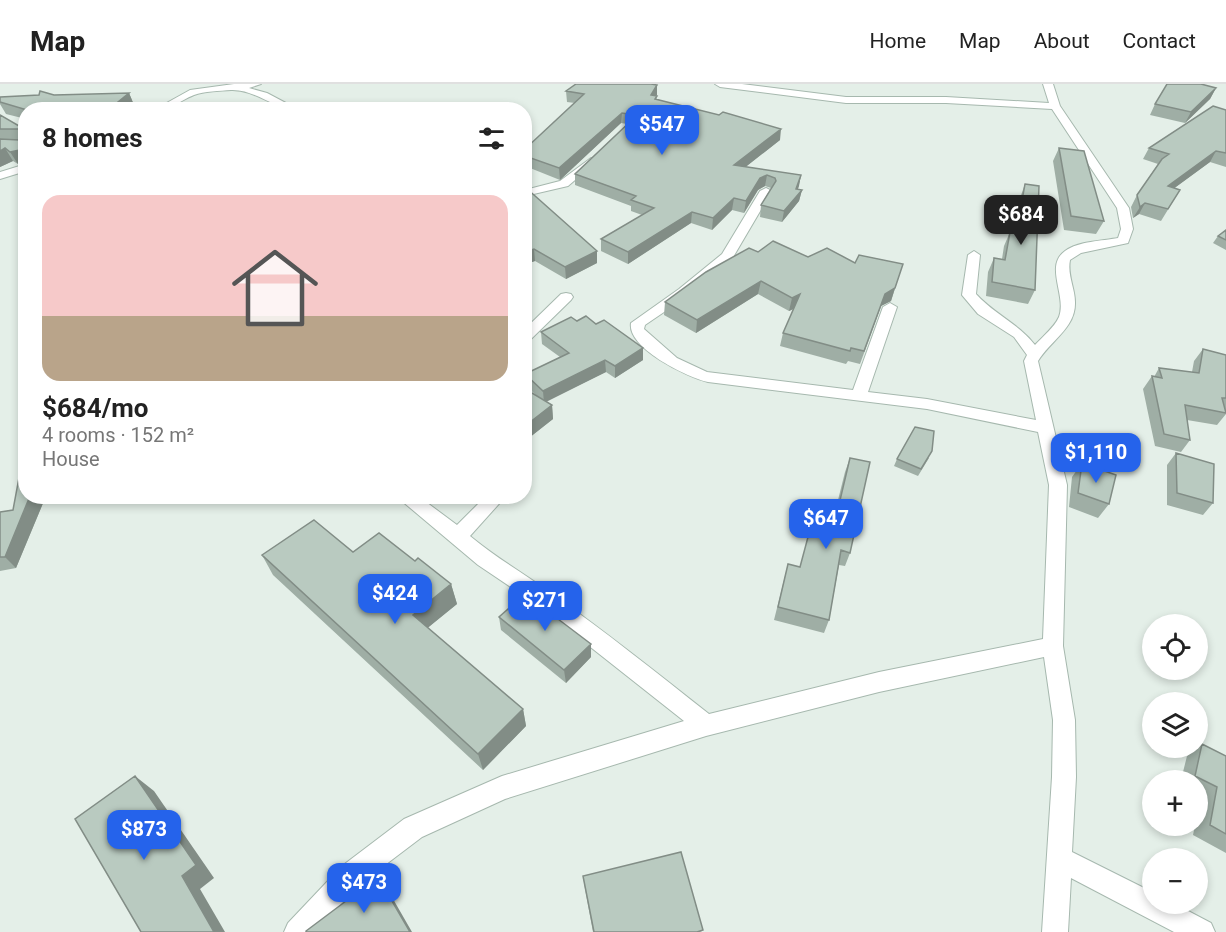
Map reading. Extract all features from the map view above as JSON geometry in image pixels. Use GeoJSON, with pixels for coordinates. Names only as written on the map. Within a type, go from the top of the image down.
{"type":"FeatureCollection","features":[{"type":"Feature","properties":{"kind":"street"},"geometry":{"type":"LineString","coordinates":[[171,102],[191,88],[256,84]]}},
{"type":"Feature","properties":{"kind":"street"},"geometry":{"type":"LineString","coordinates":[[720,84],[846,99],[946,100],[1055,106]]}},
{"type":"Feature","properties":{"kind":"street"},"geometry":{"type":"LineString","coordinates":[[1048,84],[1055,106],[1123,208],[1127,229],[1124,240],[1113,244],[1077,249],[1066,255],[1062,264],[1069,308],[1061,325],[1034,354],[1031,369],[1058,485],[1053,646],[1064,720],[1064,777],[1055,932]]}},
{"type":"Feature","properties":{"kind":"street"},"geometry":{"type":"LineString","coordinates":[[235,87],[264,95],[278,102]]}},
{"type":"Feature","properties":{"kind":"street"},"geometry":{"type":"LineString","coordinates":[[532,191],[564,184],[596,156]]}},
{"type":"Feature","properties":{"kind":"street"},"geometry":{"type":"LineString","coordinates":[[0,176],[18,170]]}},
{"type":"Feature","properties":{"kind":"street"},"geometry":{"type":"LineString","coordinates":[[766,191],[727,256],[684,292],[638,323],[637,330],[682,369],[713,379],[927,404],[1046,428]]}},
{"type":"Feature","properties":{"kind":"street"},"geometry":{"type":"LineString","coordinates":[[974,255],[969,295],[983,311],[1018,334],[1034,354]]}},
{"type":"Feature","properties":{"kind":"street"},"geometry":{"type":"LineString","coordinates":[[532,330],[566,297]]}},
{"type":"Feature","properties":{"kind":"street"},"geometry":{"type":"LineString","coordinates":[[859,395],[890,307]]}},
{"type":"Feature","properties":{"kind":"street"},"geometry":{"type":"LineString","coordinates":[[416,504],[485,560],[543,598],[706,725]]}},
{"type":"Feature","properties":{"kind":"street"},"geometry":{"type":"LineString","coordinates":[[458,536],[489,504]]}},
{"type":"Feature","properties":{"kind":"street"},"geometry":{"type":"LineString","coordinates":[[297,932],[351,875],[413,828],[502,788],[706,725],[879,682],[1053,646]]}},
{"type":"Feature","properties":{"kind":"street"},"geometry":{"type":"LineString","coordinates":[[1060,859],[1202,932]]}},
{"type":"Feature","properties":{"kind":"building"},"geometry":{"type":"Polygon","coordinates":[[[576,84],[657,85],[651,95],[657,96],[655,99],[719,115],[723,112],[781,129],[734,165],[801,175],[796,189],[802,190],[784,211],[761,205],[776,181],[775,178],[767,175],[760,178],[746,201],[734,198],[713,218],[692,212],[628,252],[601,239],[654,208],[631,200],[636,196],[575,174],[634,118],[634,115],[622,113],[559,168],[532,158],[532,142],[584,94],[566,91],[576,84]]]}},
{"type":"Feature","properties":{"kind":"building"},"geometry":{"type":"Polygon","coordinates":[[[1167,84],[1201,84],[1216,88],[1191,112],[1155,104],[1167,84]]]}},
{"type":"Feature","properties":{"kind":"building"},"geometry":{"type":"Polygon","coordinates":[[[40,91],[54,95],[129,93],[118,102],[18,102],[18,107],[0,102],[0,97],[39,95],[40,91]]]}},
{"type":"Feature","properties":{"kind":"building"},"geometry":{"type":"Polygon","coordinates":[[[1213,106],[1226,110],[1226,153],[1216,151],[1168,186],[1180,190],[1168,209],[1145,203],[1140,207],[1137,195],[1162,159],[1169,154],[1149,148],[1213,106]]]}},
{"type":"Feature","properties":{"kind":"building"},"geometry":{"type":"Polygon","coordinates":[[[0,115],[18,125],[18,129],[0,129],[0,115]]]}},
{"type":"Feature","properties":{"kind":"building"},"geometry":{"type":"Polygon","coordinates":[[[0,139],[18,140],[18,150],[10,152],[5,148],[0,151],[0,139]]]}},
{"type":"Feature","properties":{"kind":"building"},"geometry":{"type":"Polygon","coordinates":[[[1059,148],[1084,151],[1104,221],[1071,216],[1059,148]]]}},
{"type":"Feature","properties":{"kind":"building"},"geometry":{"type":"Polygon","coordinates":[[[1025,184],[1039,186],[1035,290],[992,282],[994,258],[1005,260],[1010,232],[1016,233],[1025,184]]]}},
{"type":"Feature","properties":{"kind":"building"},"geometry":{"type":"Polygon","coordinates":[[[532,193],[597,251],[565,267],[532,250],[532,193]]]}},
{"type":"Feature","properties":{"kind":"building"},"geometry":{"type":"Polygon","coordinates":[[[1226,230],[1226,240],[1218,236],[1226,230]]]}},
{"type":"Feature","properties":{"kind":"building"},"geometry":{"type":"Polygon","coordinates":[[[773,241],[808,257],[827,248],[855,263],[859,255],[903,264],[895,288],[885,294],[864,351],[851,348],[850,351],[783,333],[800,294],[792,298],[761,281],[697,320],[665,302],[706,272],[749,248],[758,252],[773,241]]]}},
{"type":"Feature","properties":{"kind":"building"},"geometry":{"type":"Polygon","coordinates":[[[586,316],[596,324],[604,320],[643,348],[615,366],[605,360],[543,391],[532,381],[532,371],[569,353],[541,332],[571,317],[577,321],[586,316]]]}},
{"type":"Feature","properties":{"kind":"building"},"geometry":{"type":"Polygon","coordinates":[[[1203,349],[1226,355],[1226,398],[1222,398],[1226,413],[1185,405],[1190,440],[1164,434],[1152,376],[1162,378],[1159,368],[1199,373],[1203,349]]]}},
{"type":"Feature","properties":{"kind":"building"},"geometry":{"type":"Polygon","coordinates":[[[532,393],[552,405],[532,421],[532,393]]]}},
{"type":"Feature","properties":{"kind":"building"},"geometry":{"type":"Polygon","coordinates":[[[915,427],[934,431],[932,451],[921,469],[897,459],[915,427]]]}},
{"type":"Feature","properties":{"kind":"building"},"geometry":{"type":"Polygon","coordinates":[[[1176,453],[1214,464],[1213,503],[1177,493],[1176,453]]]}},
{"type":"Feature","properties":{"kind":"building"},"geometry":{"type":"Polygon","coordinates":[[[850,458],[870,462],[850,553],[841,550],[829,620],[778,607],[788,564],[800,567],[816,507],[837,513],[850,458]]]}},
{"type":"Feature","properties":{"kind":"building"},"geometry":{"type":"Polygon","coordinates":[[[1082,463],[1116,475],[1109,504],[1078,493],[1082,463]]]}},
{"type":"Feature","properties":{"kind":"building"},"geometry":{"type":"Polygon","coordinates":[[[18,483],[18,504],[27,504],[5,557],[0,557],[0,512],[13,510],[18,483]]]}},
{"type":"Feature","properties":{"kind":"building"},"geometry":{"type":"Polygon","coordinates":[[[314,520],[353,552],[379,533],[415,561],[418,558],[451,584],[413,615],[523,709],[478,754],[262,555],[314,520]]]}},
{"type":"Feature","properties":{"kind":"building"},"geometry":{"type":"Polygon","coordinates":[[[525,594],[591,644],[564,670],[499,617],[525,594]]]}},
{"type":"Feature","properties":{"kind":"building"},"geometry":{"type":"Polygon","coordinates":[[[1208,747],[1226,756],[1226,834],[1210,825],[1217,787],[1208,782],[1208,770],[1196,770],[1199,758],[1208,758],[1208,747]]]}},
{"type":"Feature","properties":{"kind":"building"},"geometry":{"type":"Polygon","coordinates":[[[135,776],[196,865],[182,876],[214,932],[141,932],[75,819],[135,776]]]}},
{"type":"Feature","properties":{"kind":"building"},"geometry":{"type":"Polygon","coordinates":[[[681,852],[703,930],[697,932],[594,932],[583,876],[681,852]]]}},
{"type":"Feature","properties":{"kind":"building"},"geometry":{"type":"Polygon","coordinates":[[[378,877],[410,932],[306,932],[306,931],[378,877]]]}}]}
